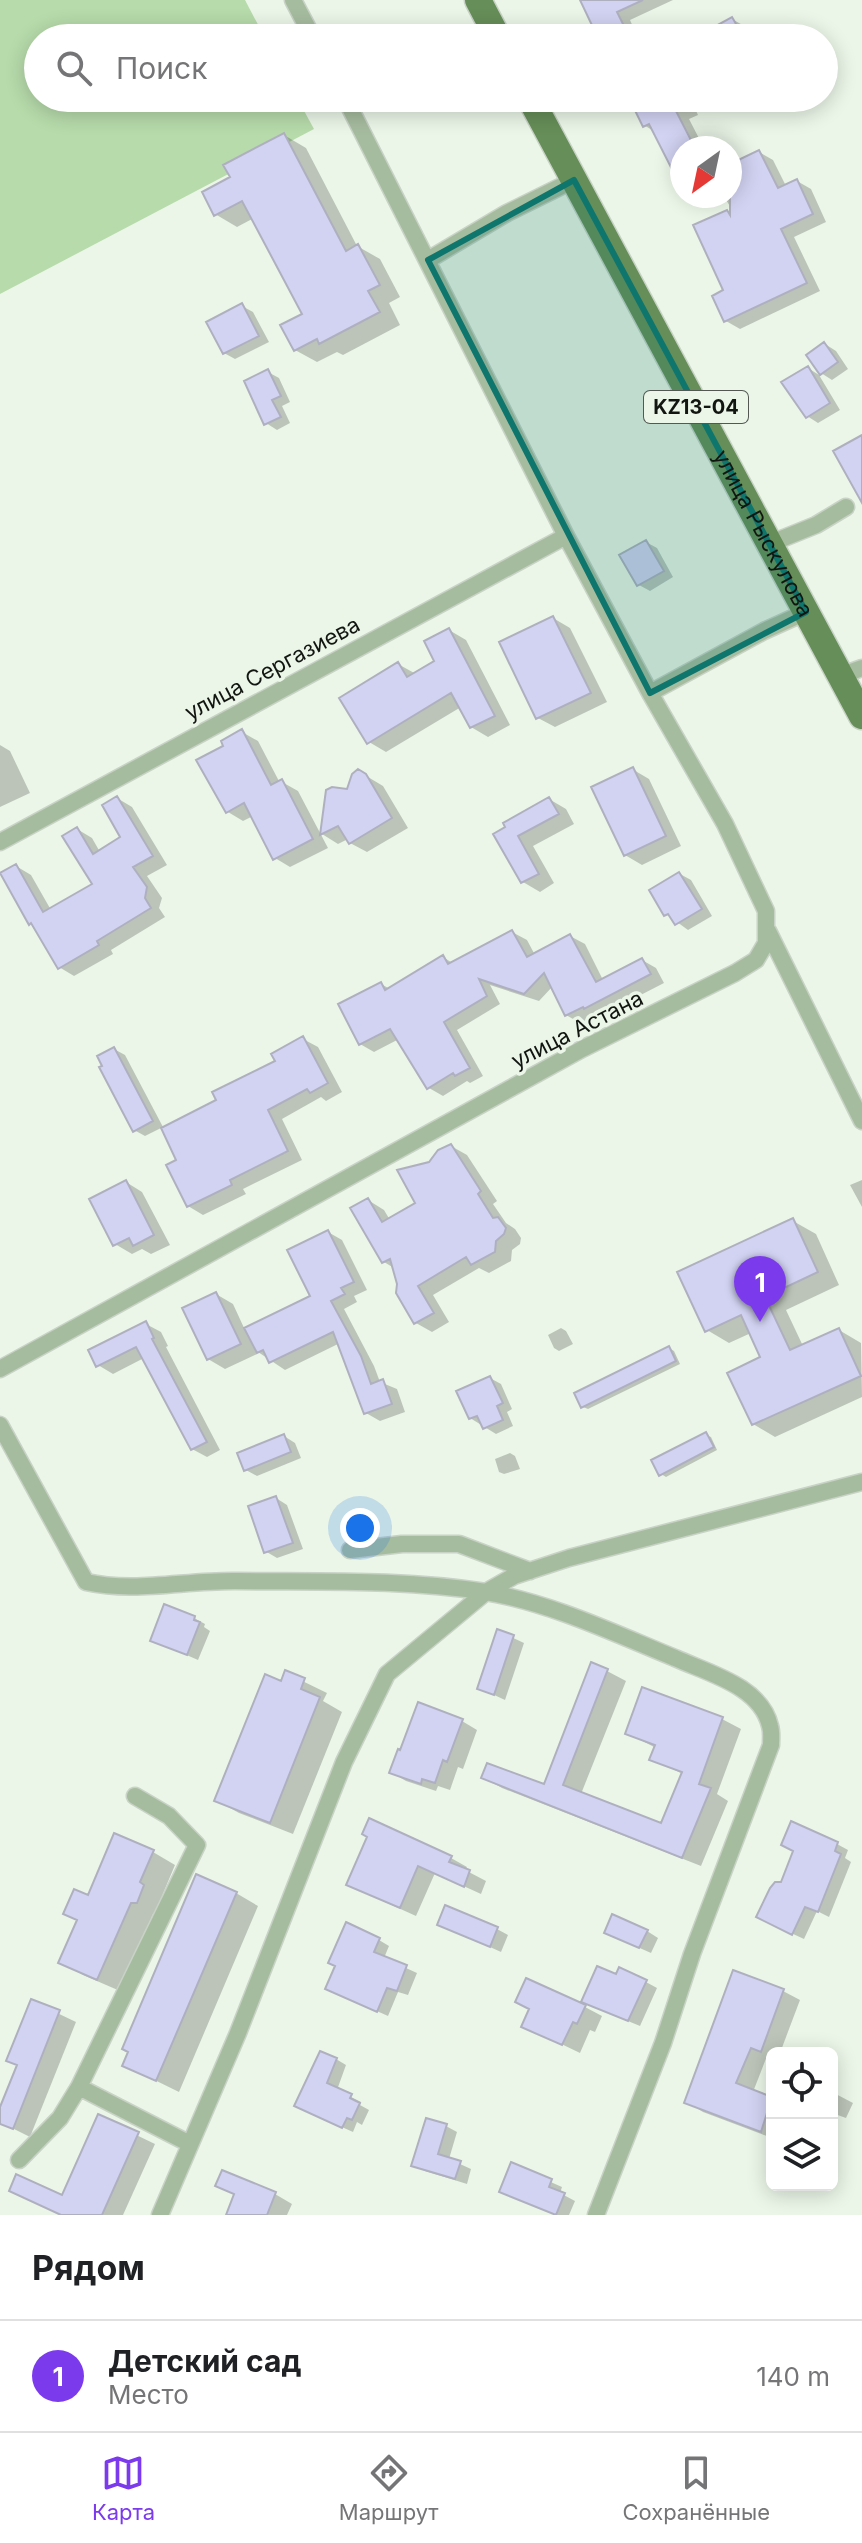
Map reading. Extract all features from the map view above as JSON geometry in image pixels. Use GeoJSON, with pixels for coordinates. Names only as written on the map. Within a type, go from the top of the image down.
{"type":"FeatureCollection","features":[{"type":"Feature","properties":{"kind":"main road"},"geometry":{"type":"LineString","coordinates":[[478,0],[491,24]]}},
{"type":"Feature","properties":{"kind":"main road","name":"улица Рыскулова"},"geometry":{"type":"LineString","coordinates":[[538,112],[806,612],[851,672],[862,716]]}},
{"type":"Feature","properties":{"kind":"street"},"geometry":{"type":"LineString","coordinates":[[293,0],[306,24]]}},
{"type":"Feature","properties":{"kind":"street"},"geometry":{"type":"LineString","coordinates":[[352,112],[566,536],[725,824],[766,911],[766,926],[862,1121]]}},
{"type":"Feature","properties":{"kind":"street"},"geometry":{"type":"LineString","coordinates":[[428,260],[507,213],[574,180]]}},
{"type":"Feature","properties":{"kind":"street"},"geometry":{"type":"LineString","coordinates":[[769,544],[816,525],[846,507]]}},
{"type":"Feature","properties":{"kind":"street","name":"улица Сергазиева"},"geometry":{"type":"LineString","coordinates":[[0,842],[566,536]]}},
{"type":"Feature","properties":{"kind":"street"},"geometry":{"type":"LineString","coordinates":[[650,693],[764,631],[806,612]]}},
{"type":"Feature","properties":{"kind":"street","name":"улица Астана"},"geometry":{"type":"LineString","coordinates":[[0,1369],[582,1049],[735,973],[756,960],[766,943],[766,926]]}},
{"type":"Feature","properties":{"kind":"street"},"geometry":{"type":"LineString","coordinates":[[0,1425],[86,1582],[112,1588],[215,1580],[416,1585],[486,1592],[600,1626],[735,1684],[761,1705],[770,1726],[771,1745],[762,1773],[724,1865],[663,2043],[596,2215]]}},
{"type":"Feature","properties":{"kind":"street"},"geometry":{"type":"LineString","coordinates":[[160,2215],[238,2033],[344,1762],[387,1674],[486,1592],[514,1576],[583,1554],[862,1482]]}},
{"type":"Feature","properties":{"kind":"street"},"geometry":{"type":"LineString","coordinates":[[350,1550],[402,1544],[459,1544],[530,1571]]}},
{"type":"Feature","properties":{"kind":"street"},"geometry":{"type":"LineString","coordinates":[[19,2160],[60,2118],[79,2087],[197,1845],[169,1816],[135,1796]]}},
{"type":"Feature","properties":{"kind":"street"},"geometry":{"type":"LineString","coordinates":[[79,2087],[190,2144]]}},
{"type":"Feature","properties":{"kind":"highlighted area"},"geometry":{"type":"Polygon","coordinates":[[[574,180],[806,612],[650,693],[428,260],[574,180]]]}},
{"type":"Feature","properties":{"kind":"green space"},"geometry":{"type":"Polygon","coordinates":[[[0,0],[245,0],[258,24],[24,24],[24,112],[305,112],[314,129],[0,294],[0,0]]]}},
{"type":"Feature","properties":{"kind":"building"},"geometry":{"type":"Polygon","coordinates":[[[580,0],[643,0],[617,12],[623,24],[591,24],[580,0]]]}},
{"type":"Feature","properties":{"kind":"building"},"geometry":{"type":"Polygon","coordinates":[[[732,17],[736,24],[719,24],[732,17]]]}},
{"type":"Feature","properties":{"kind":"building"},"geometry":{"type":"Polygon","coordinates":[[[636,112],[677,112],[689,136],[670,136],[670,165],[649,124],[643,127],[636,112]]]}},
{"type":"Feature","properties":{"kind":"building"},"geometry":{"type":"Polygon","coordinates":[[[284,133],[346,251],[358,244],[380,285],[368,291],[380,312],[319,344],[317,339],[294,351],[280,325],[302,314],[242,201],[214,216],[202,192],[230,177],[223,165],[284,133]]]}},
{"type":"Feature","properties":{"kind":"building"},"geometry":{"type":"Polygon","coordinates":[[[759,150],[778,188],[797,179],[813,214],[781,229],[807,283],[724,322],[712,296],[723,290],[693,225],[727,210],[730,215],[730,208],[742,208],[742,158],[759,150]]]}},
{"type":"Feature","properties":{"kind":"building"},"geometry":{"type":"Polygon","coordinates":[[[242,303],[259,336],[223,354],[206,322],[242,303]]]}},
{"type":"Feature","properties":{"kind":"building"},"geometry":{"type":"Polygon","coordinates":[[[824,342],[838,362],[820,375],[806,355],[824,342]]]}},
{"type":"Feature","properties":{"kind":"building"},"geometry":{"type":"Polygon","coordinates":[[[808,366],[830,403],[806,418],[781,382],[808,366]]]}},
{"type":"Feature","properties":{"kind":"building"},"geometry":{"type":"Polygon","coordinates":[[[268,369],[281,396],[272,400],[281,417],[264,425],[244,381],[268,369]]]}},
{"type":"Feature","properties":{"kind":"building"},"geometry":{"type":"Polygon","coordinates":[[[862,435],[862,503],[833,451],[862,435]]]}},
{"type":"Feature","properties":{"kind":"building"},"geometry":{"type":"Polygon","coordinates":[[[646,540],[664,571],[637,586],[619,555],[646,540]]]}},
{"type":"Feature","properties":{"kind":"building"},"geometry":{"type":"Polygon","coordinates":[[[553,616],[591,693],[536,719],[499,642],[553,616]]]}},
{"type":"Feature","properties":{"kind":"building"},"geometry":{"type":"Polygon","coordinates":[[[449,628],[495,716],[470,728],[451,693],[367,744],[339,698],[398,662],[407,677],[434,661],[424,641],[449,628]]]}},
{"type":"Feature","properties":{"kind":"building"},"geometry":{"type":"Polygon","coordinates":[[[242,729],[271,785],[282,779],[313,839],[273,860],[244,803],[226,813],[196,760],[223,746],[221,741],[242,729]]]}},
{"type":"Feature","properties":{"kind":"building"},"geometry":{"type":"Polygon","coordinates":[[[633,767],[666,836],[624,856],[591,787],[633,767]]]}},
{"type":"Feature","properties":{"kind":"building"},"geometry":{"type":"Polygon","coordinates":[[[358,769],[366,774],[392,818],[349,844],[338,826],[320,835],[326,790],[332,787],[347,789],[352,774],[358,769]]]}},
{"type":"Feature","properties":{"kind":"building"},"geometry":{"type":"Polygon","coordinates":[[[117,796],[153,856],[133,867],[147,887],[145,898],[151,908],[97,941],[99,945],[58,969],[0,873],[16,864],[43,912],[92,884],[62,836],[77,827],[93,854],[120,837],[102,805],[117,796]]]}},
{"type":"Feature","properties":{"kind":"building"},"geometry":{"type":"Polygon","coordinates":[[[549,797],[559,814],[518,836],[539,874],[521,883],[493,834],[505,827],[503,823],[549,797]]]}},
{"type":"Feature","properties":{"kind":"building"},"geometry":{"type":"Polygon","coordinates":[[[679,872],[702,909],[675,925],[668,914],[664,916],[649,890],[679,872]]]}},
{"type":"Feature","properties":{"kind":"building"},"geometry":{"type":"Polygon","coordinates":[[[512,930],[527,957],[570,934],[596,982],[642,958],[651,974],[565,1016],[544,973],[524,994],[479,979],[487,996],[444,1022],[470,1068],[455,1076],[453,1073],[427,1089],[390,1029],[359,1045],[338,1004],[381,982],[385,990],[443,955],[448,964],[512,930]]]}},
{"type":"Feature","properties":{"kind":"building"},"geometry":{"type":"Polygon","coordinates":[[[303,1036],[328,1083],[310,1093],[307,1089],[268,1110],[288,1151],[230,1180],[232,1185],[187,1207],[166,1165],[176,1160],[161,1128],[216,1100],[212,1092],[275,1061],[271,1054],[303,1036]]]}},
{"type":"Feature","properties":{"kind":"building"},"geometry":{"type":"Polygon","coordinates":[[[114,1047],[153,1121],[133,1132],[99,1067],[102,1066],[97,1056],[114,1047]]]}},
{"type":"Feature","properties":{"kind":"building"},"geometry":{"type":"Polygon","coordinates":[[[451,1144],[481,1191],[478,1194],[493,1218],[498,1217],[506,1228],[496,1241],[495,1252],[471,1265],[466,1257],[418,1286],[434,1313],[414,1324],[396,1293],[397,1284],[390,1259],[382,1263],[350,1208],[368,1198],[382,1222],[415,1203],[397,1170],[429,1162],[438,1150],[451,1144]]]}},
{"type":"Feature","properties":{"kind":"building"},"geometry":{"type":"Polygon","coordinates":[[[126,1180],[154,1235],[133,1246],[129,1238],[113,1246],[89,1199],[126,1180]]]}},
{"type":"Feature","properties":{"kind":"building"},"geometry":{"type":"Polygon","coordinates":[[[793,1218],[818,1272],[765,1297],[790,1350],[839,1328],[861,1376],[752,1425],[727,1373],[760,1357],[741,1315],[705,1332],[677,1272],[793,1218]]]}},
{"type":"Feature","properties":{"kind":"building"},"geometry":{"type":"Polygon","coordinates":[[[328,1230],[354,1282],[341,1288],[345,1294],[331,1301],[361,1356],[371,1384],[383,1379],[392,1404],[364,1414],[333,1332],[269,1363],[263,1350],[257,1353],[244,1328],[310,1296],[287,1250],[328,1230]]]}},
{"type":"Feature","properties":{"kind":"building"},"geometry":{"type":"Polygon","coordinates":[[[216,1292],[241,1344],[207,1360],[182,1308],[216,1292]]]}},
{"type":"Feature","properties":{"kind":"building"},"geometry":{"type":"Polygon","coordinates":[[[146,1321],[152,1339],[207,1442],[191,1450],[136,1347],[96,1367],[88,1350],[146,1321]]]}},
{"type":"Feature","properties":{"kind":"building"},"geometry":{"type":"Polygon","coordinates":[[[669,1346],[676,1361],[581,1408],[574,1393],[669,1346]]]}},
{"type":"Feature","properties":{"kind":"building"},"geometry":{"type":"Polygon","coordinates":[[[490,1376],[503,1403],[497,1406],[503,1420],[483,1429],[477,1416],[469,1419],[456,1391],[490,1376]]]}},
{"type":"Feature","properties":{"kind":"building"},"geometry":{"type":"Polygon","coordinates":[[[706,1432],[714,1447],[659,1476],[651,1460],[706,1432]]]}},
{"type":"Feature","properties":{"kind":"building"},"geometry":{"type":"Polygon","coordinates":[[[284,1434],[291,1452],[244,1471],[237,1453],[284,1434]]]}},
{"type":"Feature","properties":{"kind":"building"},"geometry":{"type":"Polygon","coordinates":[[[276,1496],[293,1543],[264,1553],[248,1506],[276,1496]]]}},
{"type":"Feature","properties":{"kind":"building"},"geometry":{"type":"Polygon","coordinates":[[[164,1604],[195,1616],[194,1620],[200,1622],[187,1655],[150,1641],[164,1604]]]}},
{"type":"Feature","properties":{"kind":"building"},"geometry":{"type":"Polygon","coordinates":[[[497,1629],[514,1635],[494,1695],[477,1689],[497,1629]]]}},
{"type":"Feature","properties":{"kind":"building"},"geometry":{"type":"Polygon","coordinates":[[[591,1662],[608,1669],[563,1785],[661,1823],[682,1772],[649,1760],[655,1745],[625,1734],[642,1687],[723,1717],[699,1784],[711,1788],[682,1858],[481,1778],[487,1763],[544,1784],[591,1662]]]}},
{"type":"Feature","properties":{"kind":"building"},"geometry":{"type":"Polygon","coordinates":[[[285,1670],[305,1678],[301,1689],[320,1697],[270,1823],[214,1801],[265,1674],[281,1681],[285,1670]]]}},
{"type":"Feature","properties":{"kind":"building"},"geometry":{"type":"Polygon","coordinates":[[[418,1702],[463,1719],[447,1762],[443,1760],[435,1783],[422,1779],[421,1784],[389,1773],[418,1702]]]}},
{"type":"Feature","properties":{"kind":"building"},"geometry":{"type":"Polygon","coordinates":[[[369,1818],[452,1856],[449,1862],[470,1870],[464,1887],[418,1866],[400,1908],[346,1885],[367,1837],[362,1834],[369,1818]]]}},
{"type":"Feature","properties":{"kind":"building"},"geometry":{"type":"Polygon","coordinates":[[[791,1821],[838,1842],[835,1851],[841,1854],[818,1912],[805,1907],[792,1935],[756,1917],[770,1888],[775,1882],[781,1882],[793,1851],[781,1845],[791,1821]]]}},
{"type":"Feature","properties":{"kind":"building"},"geometry":{"type":"Polygon","coordinates":[[[114,1833],[154,1850],[140,1882],[144,1885],[137,1903],[131,1903],[97,1980],[58,1963],[77,1920],[63,1914],[74,1889],[88,1895],[114,1833]]]}},
{"type":"Feature","properties":{"kind":"building"},"geometry":{"type":"Polygon","coordinates":[[[196,1874],[237,1892],[156,2081],[122,2066],[128,2052],[122,2049],[196,1874]]]}},
{"type":"Feature","properties":{"kind":"building"},"geometry":{"type":"Polygon","coordinates":[[[445,1905],[498,1927],[490,1947],[437,1925],[445,1905]]]}},
{"type":"Feature","properties":{"kind":"building"},"geometry":{"type":"Polygon","coordinates":[[[612,1914],[648,1930],[639,1948],[604,1933],[612,1914]]]}},
{"type":"Feature","properties":{"kind":"building"},"geometry":{"type":"Polygon","coordinates":[[[346,1922],[380,1938],[374,1952],[407,1965],[397,1991],[387,1988],[377,2012],[325,1989],[335,1966],[328,1963],[346,1922]]]}},
{"type":"Feature","properties":{"kind":"building"},"geometry":{"type":"Polygon","coordinates":[[[597,1966],[616,1974],[619,1967],[647,1980],[628,2021],[581,2002],[597,1966]]]}},
{"type":"Feature","properties":{"kind":"building"},"geometry":{"type":"Polygon","coordinates":[[[733,1970],[784,1989],[761,2052],[751,2048],[736,2083],[766,2095],[766,2116],[761,2132],[684,2103],[733,1970]]]}},
{"type":"Feature","properties":{"kind":"building"},"geometry":{"type":"Polygon","coordinates":[[[526,1978],[586,2005],[577,2024],[573,2022],[562,2045],[521,2027],[529,2009],[515,2002],[526,1978]]]}},
{"type":"Feature","properties":{"kind":"building"},"geometry":{"type":"Polygon","coordinates":[[[31,1999],[60,2010],[13,2129],[0,2124],[0,2107],[17,2065],[6,2061],[31,1999]]]}},
{"type":"Feature","properties":{"kind":"building"},"geometry":{"type":"Polygon","coordinates":[[[320,2051],[337,2058],[327,2083],[352,2094],[350,2098],[360,2103],[352,2120],[347,2118],[342,2128],[294,2106],[320,2051]]]}},
{"type":"Feature","properties":{"kind":"building"},"geometry":{"type":"Polygon","coordinates":[[[98,2114],[139,2132],[102,2215],[61,2215],[9,2191],[16,2174],[62,2195],[98,2114]]]}},
{"type":"Feature","properties":{"kind":"building"},"geometry":{"type":"Polygon","coordinates":[[[426,2118],[447,2124],[438,2154],[461,2161],[455,2179],[411,2166],[426,2118]]]}},
{"type":"Feature","properties":{"kind":"building"},"geometry":{"type":"Polygon","coordinates":[[[511,2162],[552,2179],[549,2187],[565,2193],[556,2215],[499,2192],[511,2162]]]}},
{"type":"Feature","properties":{"kind":"building"},"geometry":{"type":"Polygon","coordinates":[[[222,2170],[276,2192],[267,2215],[226,2215],[234,2194],[215,2186],[222,2170]]]}},
{"type":"Feature","properties":{"kind":"place","name":"Детский сад"},"geometry":{"type":"Point","coordinates":[760,1322]}}]}
